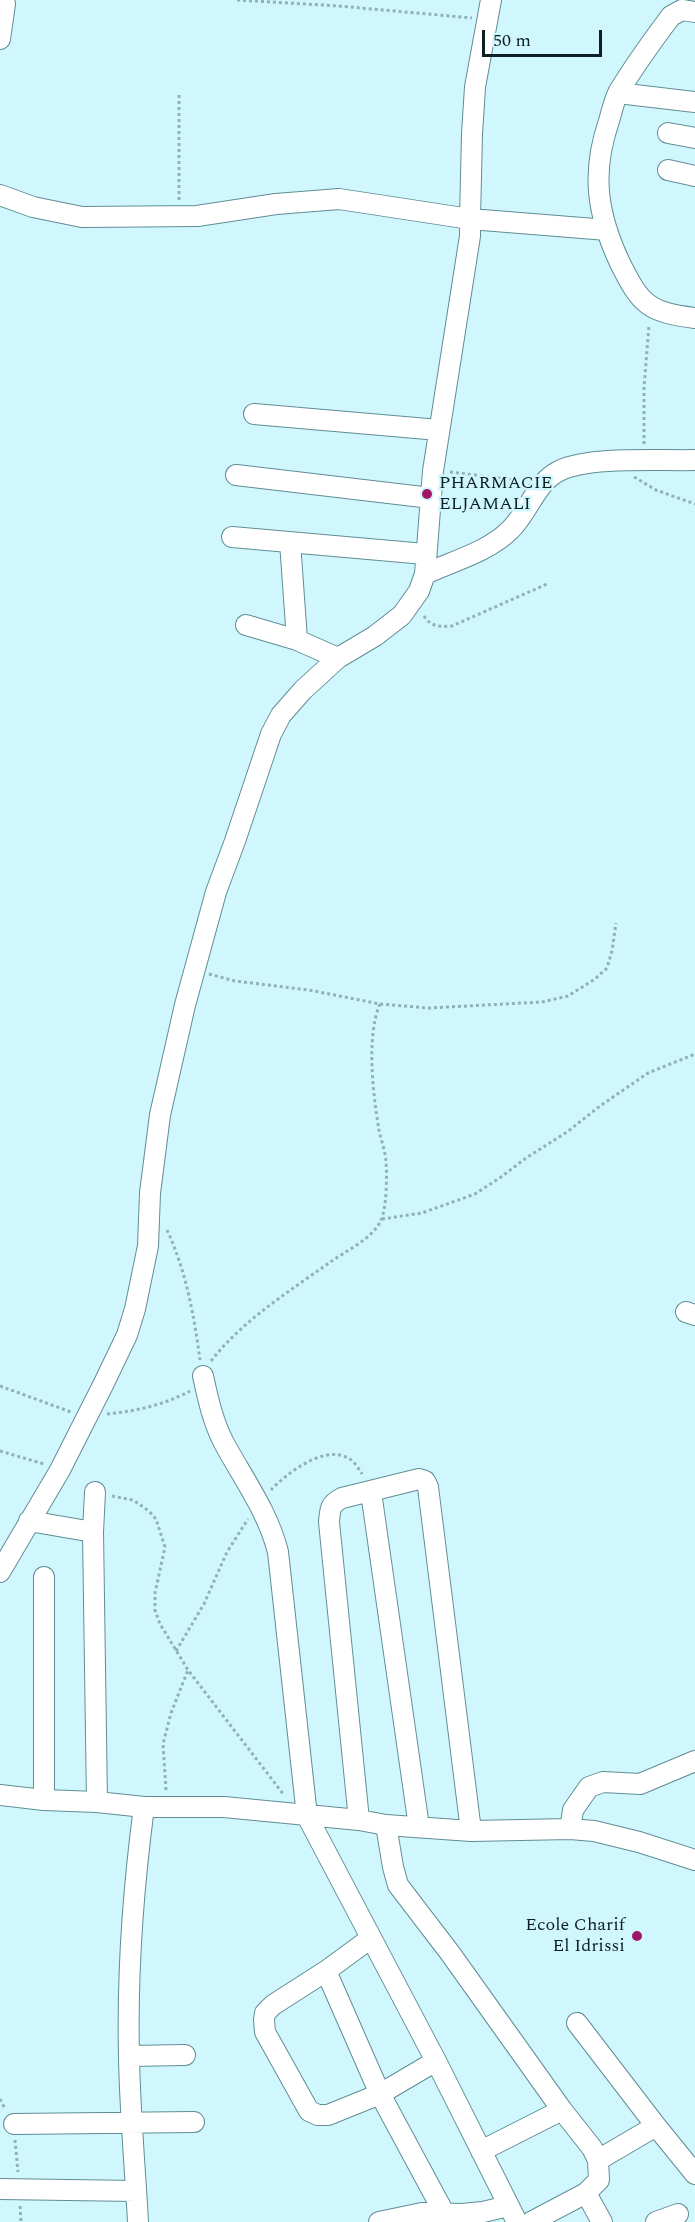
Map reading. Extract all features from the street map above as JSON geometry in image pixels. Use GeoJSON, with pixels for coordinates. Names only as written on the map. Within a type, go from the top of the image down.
{"type":"FeatureCollection","features":[{"type":"Feature","properties":{"kind":"street"},"geometry":{"type":"LineString","coordinates":[[0,39],[5,4]]}},
{"type":"Feature","properties":{"kind":"street"},"geometry":{"type":"LineString","coordinates":[[0,1572],[60,1470],[118,1355],[135,1309],[148,1246],[150,1193],[160,1115],[194,970],[216,892],[236,842],[271,734],[281,715],[303,690],[338,658],[375,636],[402,615],[414,599],[425,564],[433,471],[470,236],[475,87],[490,9]]}},
{"type":"Feature","properties":{"kind":"street"},"geometry":{"type":"LineString","coordinates":[[695,12],[682,9],[671,16],[618,93],[599,158],[597,189],[607,230],[638,296],[650,307],[662,313],[695,318]]}},
{"type":"Feature","properties":{"kind":"street"},"geometry":{"type":"LineString","coordinates":[[618,93],[695,102]]}},
{"type":"Feature","properties":{"kind":"street"},"geometry":{"type":"LineString","coordinates":[[668,133],[695,138]]}},
{"type":"Feature","properties":{"kind":"street"},"geometry":{"type":"LineString","coordinates":[[668,170],[695,176]]}},
{"type":"Feature","properties":{"kind":"street"},"geometry":{"type":"LineString","coordinates":[[0,195],[33,207],[82,217],[197,216],[276,204],[339,200],[470,219],[607,230]]}},
{"type":"Feature","properties":{"kind":"street"},"geometry":{"type":"LineString","coordinates":[[254,414],[439,430]]}},
{"type":"Feature","properties":{"kind":"street"},"geometry":{"type":"LineString","coordinates":[[232,537],[290,542],[425,564],[500,539],[513,528],[543,484],[558,471],[590,462],[695,460]]}},
{"type":"Feature","properties":{"kind":"street"},"geometry":{"type":"LineString","coordinates":[[236,475],[431,498]]}},
{"type":"Feature","properties":{"kind":"street"},"geometry":{"type":"LineString","coordinates":[[290,542],[297,640]]}},
{"type":"Feature","properties":{"kind":"street"},"geometry":{"type":"LineString","coordinates":[[246,625],[297,640],[338,658]]}},
{"type":"Feature","properties":{"kind":"street"},"geometry":{"type":"LineString","coordinates":[[202,1376],[212,1417],[260,1504],[273,1533],[278,1552],[304,1815],[436,2061],[512,2214]]}},
{"type":"Feature","properties":{"kind":"street"},"geometry":{"type":"LineString","coordinates":[[359,1820],[329,1522],[330,1508],[333,1502],[419,1479],[425,1480],[428,1487],[471,1831]]}},
{"type":"Feature","properties":{"kind":"street"},"geometry":{"type":"LineString","coordinates":[[95,1492],[93,1532],[97,1802]]}},
{"type":"Feature","properties":{"kind":"street"},"geometry":{"type":"LineString","coordinates":[[371,1492],[419,1827]]}},
{"type":"Feature","properties":{"kind":"street"},"geometry":{"type":"LineString","coordinates":[[29,1521],[93,1532]]}},
{"type":"Feature","properties":{"kind":"street"},"geometry":{"type":"LineString","coordinates":[[44,1577],[44,1800]]}},
{"type":"Feature","properties":{"kind":"street"},"geometry":{"type":"LineString","coordinates":[[570,1829],[573,1810],[590,1788],[603,1782],[640,1784],[695,1761]]}},
{"type":"Feature","properties":{"kind":"street"},"geometry":{"type":"LineString","coordinates":[[0,1795],[144,1807],[224,1807],[359,1820],[386,1825],[471,1831],[570,1829],[594,1831],[639,1842],[695,1860]]}},
{"type":"Feature","properties":{"kind":"street"},"geometry":{"type":"LineString","coordinates":[[138,2222],[129,2056],[132,1916],[144,1807]]}},
{"type":"Feature","properties":{"kind":"street"},"geometry":{"type":"LineString","coordinates":[[386,1825],[398,1886],[450,1953],[562,2110],[592,2148],[598,2160],[599,2180],[586,2193],[531,2222]]}},
{"type":"Feature","properties":{"kind":"street"},"geometry":{"type":"LineString","coordinates":[[371,1938],[326,1971],[273,2005],[266,2013],[265,2032],[309,2111],[318,2115],[327,2115],[380,2094],[436,2061]]}},
{"type":"Feature","properties":{"kind":"street"},"geometry":{"type":"LineString","coordinates":[[326,1971],[380,2094],[447,2217]]}},
{"type":"Feature","properties":{"kind":"street"},"geometry":{"type":"LineString","coordinates":[[578,2023],[656,2127],[695,2174]]}},
{"type":"Feature","properties":{"kind":"street"},"geometry":{"type":"LineString","coordinates":[[129,2056],[185,2055]]}},
{"type":"Feature","properties":{"kind":"street"},"geometry":{"type":"LineString","coordinates":[[481,2151],[562,2110]]}},
{"type":"Feature","properties":{"kind":"street"},"geometry":{"type":"LineString","coordinates":[[14,2124],[194,2122]]}},
{"type":"Feature","properties":{"kind":"street"},"geometry":{"type":"LineString","coordinates":[[598,2160],[656,2127]]}},
{"type":"Feature","properties":{"kind":"street"},"geometry":{"type":"LineString","coordinates":[[10,2189],[136,2191]]}},
{"type":"Feature","properties":{"kind":"street"},"geometry":{"type":"LineString","coordinates":[[586,2193],[602,2222]]}},
{"type":"Feature","properties":{"kind":"street"},"geometry":{"type":"LineString","coordinates":[[379,2222],[422,2213],[447,2217],[483,2212],[512,2214]]}},
{"type":"Feature","properties":{"kind":"street"},"geometry":{"type":"LineString","coordinates":[[656,2222],[678,2214]]}},
{"type":"Feature","properties":{"kind":"path"},"geometry":{"type":"LineString","coordinates":[[237,0],[490,9]]}},
{"type":"Feature","properties":{"kind":"path"},"geometry":{"type":"LineString","coordinates":[[178,216],[179,94]]}},
{"type":"Feature","properties":{"kind":"path"},"geometry":{"type":"LineString","coordinates":[[644,461],[644,388],[650,307]]}},
{"type":"Feature","properties":{"kind":"path"},"geometry":{"type":"LineString","coordinates":[[613,462],[656,490],[695,504]]}},
{"type":"Feature","properties":{"kind":"path"},"geometry":{"type":"LineString","coordinates":[[433,471],[471,473],[543,484]]}},
{"type":"Feature","properties":{"kind":"path"},"geometry":{"type":"LineString","coordinates":[[414,599],[426,620],[431,624],[442,627],[452,626],[547,584]]}},
{"type":"Feature","properties":{"kind":"path"},"geometry":{"type":"LineString","coordinates":[[194,970],[235,981],[309,990],[380,1004],[429,1008],[542,1002],[568,996],[595,979],[607,968],[616,922]]}},
{"type":"Feature","properties":{"kind":"path"},"geometry":{"type":"LineString","coordinates":[[0,1386],[86,1416],[124,1412],[169,1402],[190,1391],[225,1344],[280,1299],[371,1234],[382,1219],[386,1161],[379,1129],[374,1080],[374,1027],[380,1004]]}},
{"type":"Feature","properties":{"kind":"path"},"geometry":{"type":"LineString","coordinates":[[382,1219],[423,1213],[475,1194],[525,1158],[567,1132],[648,1073],[695,1054]]}},
{"type":"Feature","properties":{"kind":"path"},"geometry":{"type":"LineString","coordinates":[[162,1221],[175,1248],[187,1287],[202,1376]]}},
{"type":"Feature","properties":{"kind":"path"},"geometry":{"type":"LineString","coordinates":[[0,1450],[60,1470]]}},
{"type":"Feature","properties":{"kind":"path"},"geometry":{"type":"LineString","coordinates":[[95,1492],[133,1500],[156,1519],[165,1547],[155,1593],[155,1610],[160,1624],[188,1670],[304,1815]]}},
{"type":"Feature","properties":{"kind":"path"},"geometry":{"type":"LineString","coordinates":[[167,1807],[164,1744],[171,1713],[188,1670]]}},
{"type":"Feature","properties":{"kind":"path"},"geometry":{"type":"LineString","coordinates":[[0,2099],[14,2124],[10,2189],[21,2222]]}},
{"type":"Feature","properties":{"kind":"place","name":"PHARMACIE ELJAMALI"},"geometry":{"type":"Point","coordinates":[427,494]}},
{"type":"Feature","properties":{"kind":"place","name":"Ecole Charif El Idrissi"},"geometry":{"type":"Point","coordinates":[637,1936]}}]}
